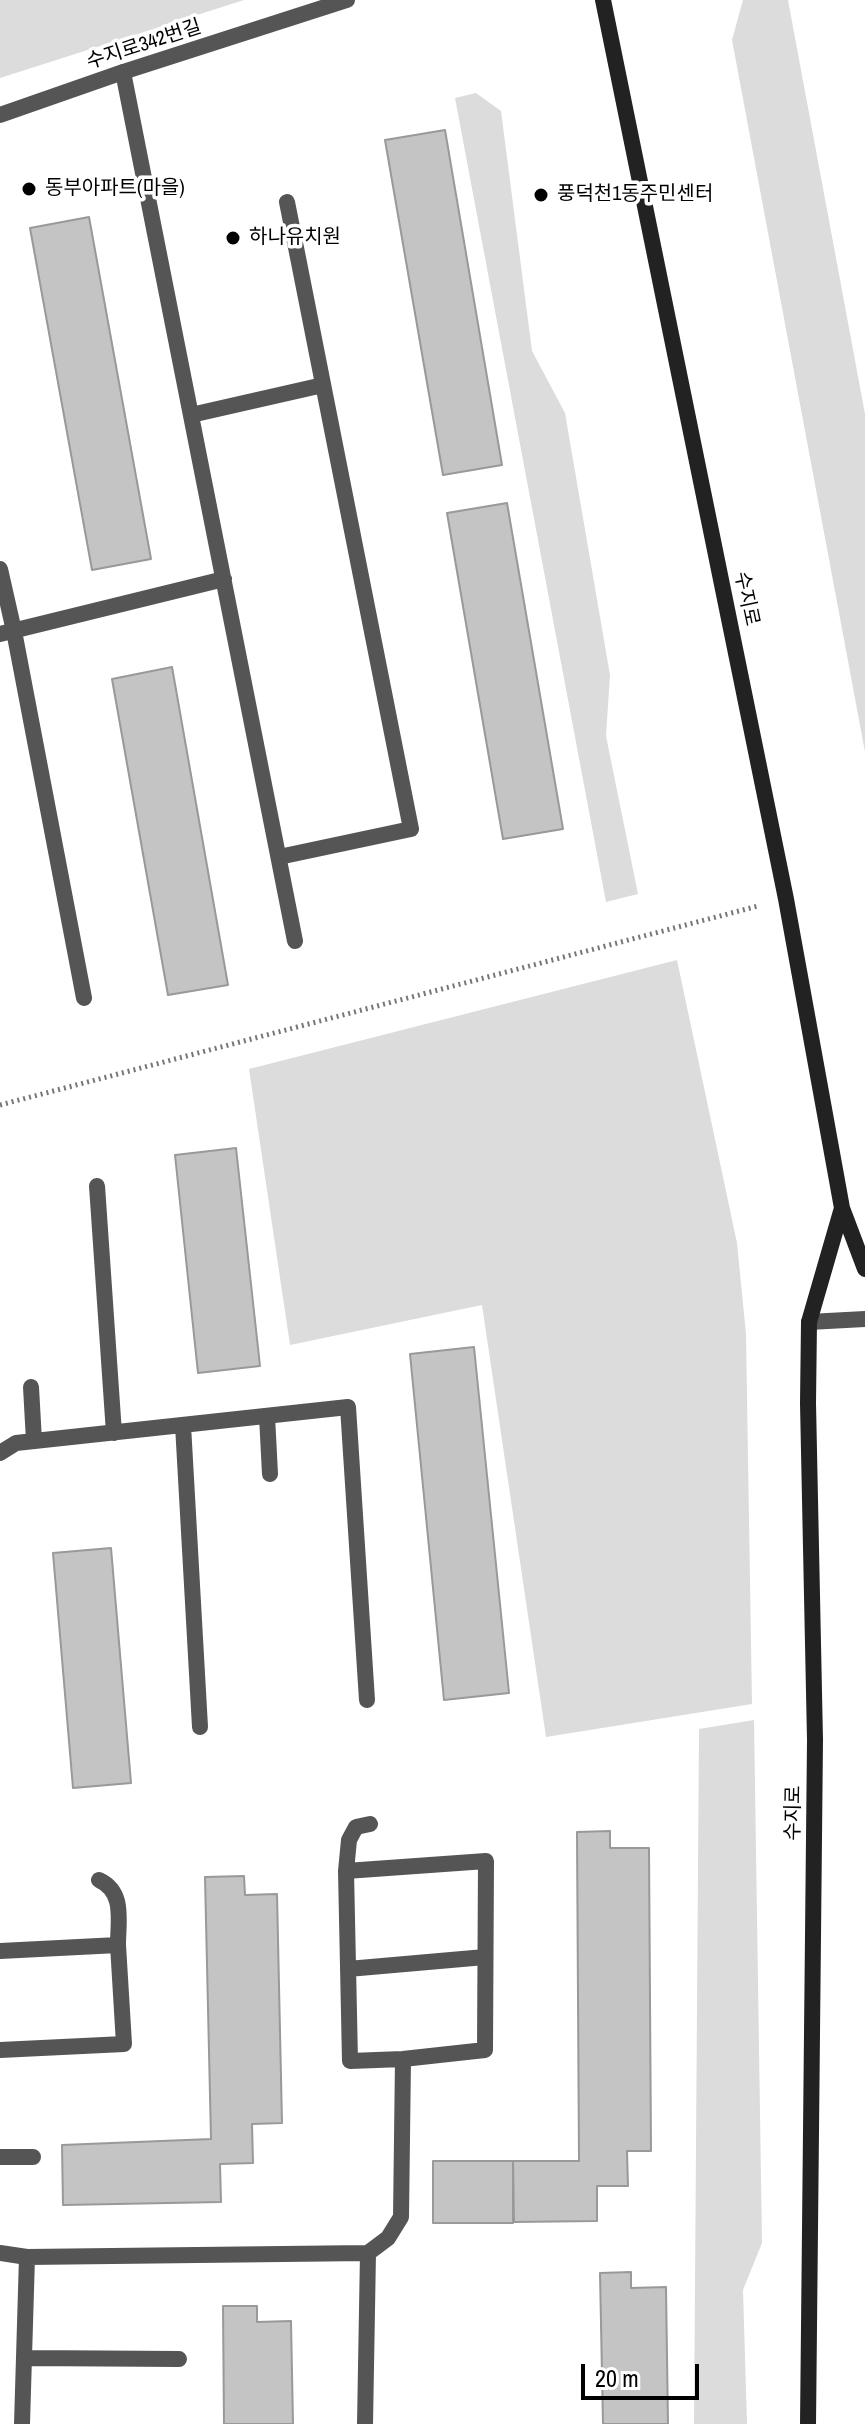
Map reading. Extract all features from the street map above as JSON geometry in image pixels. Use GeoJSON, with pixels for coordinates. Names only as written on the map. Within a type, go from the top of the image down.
{"type":"FeatureCollection","features":[{"type":"Feature","properties":{"kind":"main road","name":"수지로"},"geometry":{"type":"LineString","coordinates":[[603,0],[786,899],[842,1208],[865,1269]]}},
{"type":"Feature","properties":{"kind":"main road","name":"수지로"},"geometry":{"type":"LineString","coordinates":[[808,2424],[815,1740],[809,1322],[842,1208]]}},
{"type":"Feature","properties":{"kind":"street","name":"수지로342번길"},"geometry":{"type":"LineString","coordinates":[[0,115],[347,0]]}},
{"type":"Feature","properties":{"kind":"street"},"geometry":{"type":"LineString","coordinates":[[123,72],[295,941]]}},
{"type":"Feature","properties":{"kind":"street"},"geometry":{"type":"LineString","coordinates":[[279,857],[411,829],[287,202]]}},
{"type":"Feature","properties":{"kind":"street"},"geometry":{"type":"LineString","coordinates":[[191,415],[323,385]]}},
{"type":"Feature","properties":{"kind":"street"},"geometry":{"type":"LineString","coordinates":[[0,569],[7,632],[84,998]]}},
{"type":"Feature","properties":{"kind":"street"},"geometry":{"type":"LineString","coordinates":[[7,632],[224,579]]}},
{"type":"Feature","properties":{"kind":"street"},"geometry":{"type":"LineString","coordinates":[[97,1186],[114,1433]]}},
{"type":"Feature","properties":{"kind":"street"},"geometry":{"type":"LineString","coordinates":[[809,1322],[865,1319]]}},
{"type":"Feature","properties":{"kind":"street"},"geometry":{"type":"LineString","coordinates":[[31,1387],[34,1441]]}},
{"type":"Feature","properties":{"kind":"street"},"geometry":{"type":"LineString","coordinates":[[0,1453],[16,1443],[348,1407],[367,1700]]}},
{"type":"Feature","properties":{"kind":"street"},"geometry":{"type":"LineString","coordinates":[[267,1416],[270,1474]]}},
{"type":"Feature","properties":{"kind":"street"},"geometry":{"type":"LineString","coordinates":[[183,1425],[200,1727]]}},
{"type":"Feature","properties":{"kind":"street"},"geometry":{"type":"LineString","coordinates":[[346,1871],[486,1861],[485,2050],[350,2061],[346,1871],[349,1840],[356,1827],[370,1824]]}},
{"type":"Feature","properties":{"kind":"street"},"geometry":{"type":"LineString","coordinates":[[0,2050],[124,2044],[118,1900],[111,1886],[99,1880]]}},
{"type":"Feature","properties":{"kind":"street"},"geometry":{"type":"LineString","coordinates":[[0,1951],[118,1945]]}},
{"type":"Feature","properties":{"kind":"street"},"geometry":{"type":"LineString","coordinates":[[348,1969],[485,1957]]}},
{"type":"Feature","properties":{"kind":"street"},"geometry":{"type":"LineString","coordinates":[[0,2253],[27,2257],[368,2253],[388,2238],[401,2217],[403,2059]]}},
{"type":"Feature","properties":{"kind":"street"},"geometry":{"type":"LineString","coordinates":[[0,2157],[33,2157]]}},
{"type":"Feature","properties":{"kind":"street"},"geometry":{"type":"LineString","coordinates":[[365,2424],[368,2253]]}},
{"type":"Feature","properties":{"kind":"street"},"geometry":{"type":"LineString","coordinates":[[22,2424],[27,2257]]}},
{"type":"Feature","properties":{"kind":"street"},"geometry":{"type":"LineString","coordinates":[[24,2358],[179,2359]]}},
{"type":"Feature","properties":{"kind":"path"},"geometry":{"type":"LineString","coordinates":[[0,1105],[786,899]]}},
{"type":"Feature","properties":{"kind":"shaded area"},"geometry":{"type":"Polygon","coordinates":[[[0,0],[244,0],[0,78],[0,0]]]}},
{"type":"Feature","properties":{"kind":"shaded area"},"geometry":{"type":"Polygon","coordinates":[[[743,0],[788,0],[865,414],[865,752],[732,40],[743,0]]]}},
{"type":"Feature","properties":{"kind":"shaded area"},"geometry":{"type":"Polygon","coordinates":[[[476,93],[501,111],[532,351],[565,413],[610,675],[606,736],[638,894],[606,902],[455,98],[476,93]]]}},
{"type":"Feature","properties":{"kind":"shaded area"},"geometry":{"type":"Polygon","coordinates":[[[677,960],[737,1243],[746,1334],[752,1704],[546,1737],[482,1305],[290,1345],[249,1069],[677,960]]]}},
{"type":"Feature","properties":{"kind":"shaded area"},"geometry":{"type":"Polygon","coordinates":[[[754,1720],[762,2243],[743,2290],[747,2424],[694,2424],[699,1729],[754,1720]]]}},
{"type":"Feature","properties":{"kind":"building"},"geometry":{"type":"Polygon","coordinates":[[[445,130],[502,465],[443,475],[385,140],[445,130]]]}},
{"type":"Feature","properties":{"kind":"building"},"geometry":{"type":"Polygon","coordinates":[[[89,217],[151,559],[92,570],[30,228],[89,217]]]}},
{"type":"Feature","properties":{"kind":"building"},"geometry":{"type":"Polygon","coordinates":[[[507,503],[563,829],[503,839],[447,513],[507,503]]]}},
{"type":"Feature","properties":{"kind":"building"},"geometry":{"type":"Polygon","coordinates":[[[172,667],[228,985],[168,995],[112,679],[172,667]]]}},
{"type":"Feature","properties":{"kind":"building"},"geometry":{"type":"Polygon","coordinates":[[[236,1148],[260,1366],[198,1373],[175,1155],[236,1148]]]}},
{"type":"Feature","properties":{"kind":"building"},"geometry":{"type":"Polygon","coordinates":[[[474,1347],[509,1693],[444,1700],[410,1354],[474,1347]]]}},
{"type":"Feature","properties":{"kind":"building"},"geometry":{"type":"Polygon","coordinates":[[[111,1548],[131,1783],[73,1788],[53,1553],[111,1548]]]}},
{"type":"Feature","properties":{"kind":"building"},"geometry":{"type":"Polygon","coordinates":[[[610,1831],[610,1848],[649,1848],[651,2151],[627,2151],[628,2186],[597,2186],[597,2221],[514,2222],[513,2161],[579,2161],[577,1832],[610,1831]]]}},
{"type":"Feature","properties":{"kind":"building"},"geometry":{"type":"Polygon","coordinates":[[[244,1876],[245,1895],[277,1894],[282,2123],[252,2124],[253,2163],[220,2164],[221,2202],[63,2205],[62,2145],[211,2139],[205,1877],[244,1876]]]}},
{"type":"Feature","properties":{"kind":"building"},"geometry":{"type":"Polygon","coordinates":[[[433,2161],[513,2161],[513,2223],[433,2223],[433,2161]]]}},
{"type":"Feature","properties":{"kind":"building"},"geometry":{"type":"Polygon","coordinates":[[[631,2272],[631,2288],[666,2287],[668,2424],[603,2424],[600,2273],[631,2272]]]}},
{"type":"Feature","properties":{"kind":"building"},"geometry":{"type":"Polygon","coordinates":[[[223,2306],[257,2306],[257,2322],[291,2321],[293,2424],[224,2424],[223,2306]]]}},
{"type":"Feature","properties":{"kind":"place","name":"동부아파트(마을)"},"geometry":{"type":"Point","coordinates":[29,189]}},
{"type":"Feature","properties":{"kind":"place","name":"풍덕천1동주민센터"},"geometry":{"type":"Point","coordinates":[541,195]}},
{"type":"Feature","properties":{"kind":"place","name":"하나유치원"},"geometry":{"type":"Point","coordinates":[233,238]}}]}
